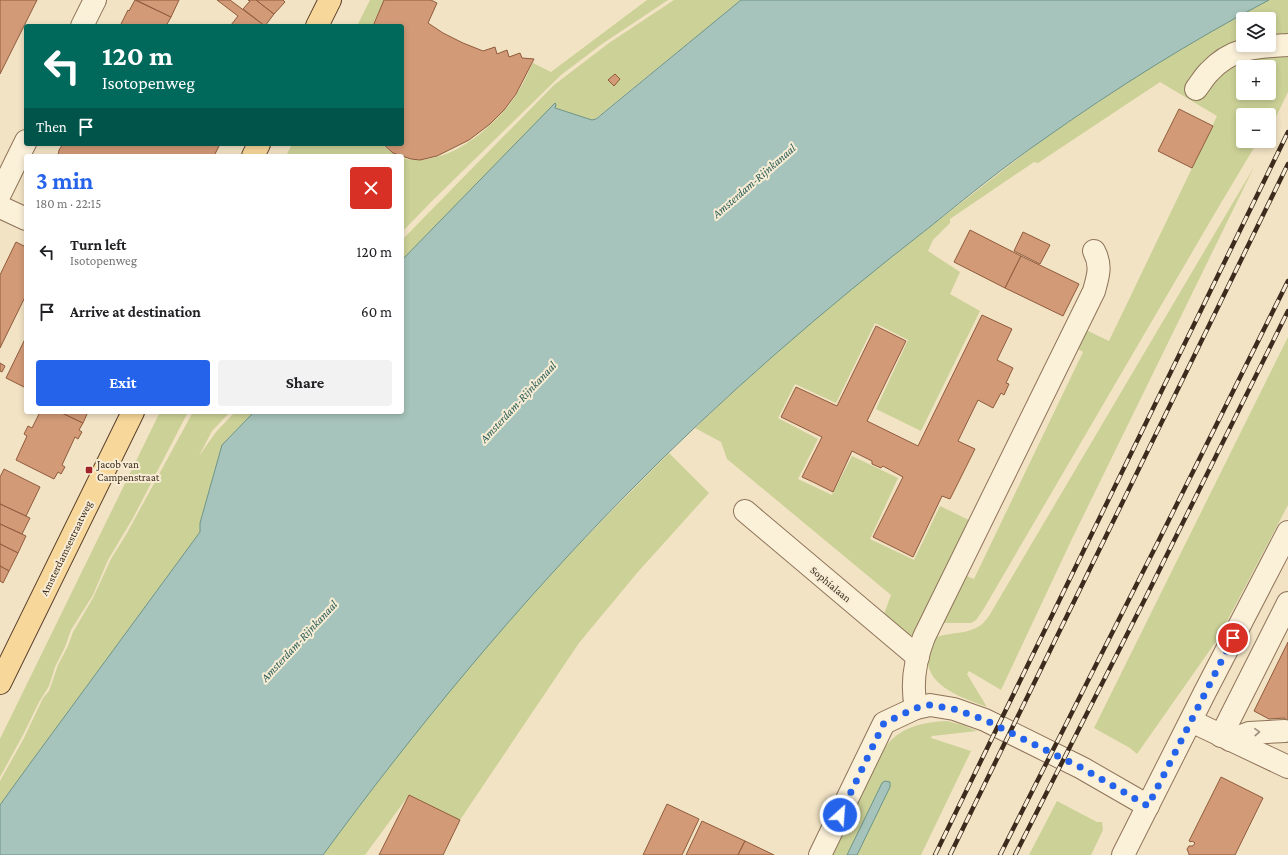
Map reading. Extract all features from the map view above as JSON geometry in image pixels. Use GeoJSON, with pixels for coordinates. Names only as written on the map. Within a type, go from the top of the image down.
{"type":"FeatureCollection","features":[{"type":"Feature","properties":{"kind":"main road"},"geometry":{"type":"LineString","coordinates":[[318,24],[330,0]]}},
{"type":"Feature","properties":{"kind":"main road","name":"Amsterdamsestraatweg"},"geometry":{"type":"LineString","coordinates":[[0,683],[132,414]]}},
{"type":"Feature","properties":{"kind":"street"},"geometry":{"type":"LineString","coordinates":[[83,24],[95,0]]}},
{"type":"Feature","properties":{"kind":"street"},"geometry":{"type":"LineString","coordinates":[[1196,89],[1218,63],[1235,53],[1255,47],[1288,45]]}},
{"type":"Feature","properties":{"kind":"street"},"geometry":{"type":"LineString","coordinates":[[0,194],[24,145]]}},
{"type":"Feature","properties":{"kind":"street"},"geometry":{"type":"LineString","coordinates":[[0,206],[24,218]]}},
{"type":"Feature","properties":{"kind":"street"},"geometry":{"type":"LineString","coordinates":[[916,708],[913,686],[918,657],[924,637],[1094,291],[1099,276],[1098,260],[1094,251]]}},
{"type":"Feature","properties":{"kind":"street","name":"Sophialaan"},"geometry":{"type":"LineString","coordinates":[[745,511],[918,657]]}},
{"type":"Feature","properties":{"kind":"street"},"geometry":{"type":"LineString","coordinates":[[1123,855],[1288,532]]}},
{"type":"Feature","properties":{"kind":"street"},"geometry":{"type":"LineString","coordinates":[[1226,738],[1288,603]]}},
{"type":"Feature","properties":{"kind":"street"},"geometry":{"type":"LineString","coordinates":[[820,855],[884,723],[916,708],[930,705],[942,706],[985,720],[1082,768],[1148,806]]}},
{"type":"Feature","properties":{"kind":"street"},"geometry":{"type":"LineString","coordinates":[[1191,721],[1288,767]]}},
{"type":"Feature","properties":{"kind":"street"},"geometry":{"type":"LineString","coordinates":[[1226,738],[1249,733],[1285,731]]}},
{"type":"Feature","properties":{"kind":"green space"},"geometry":{"type":"Polygon","coordinates":[[[370,0],[384,0],[373,24],[358,24],[370,0]]]}},
{"type":"Feature","properties":{"kind":"green space"},"geometry":{"type":"Polygon","coordinates":[[[647,0],[668,0],[602,44],[561,75],[404,230],[404,158],[417,160],[432,158],[447,154],[462,146],[475,138],[488,127],[509,105],[519,90],[533,63],[551,72],[647,0]]]}},
{"type":"Feature","properties":{"kind":"green space"},"geometry":{"type":"Polygon","coordinates":[[[674,0],[741,0],[595,119],[592,120],[555,108],[404,258],[404,238],[554,85],[609,43],[674,0]]]}},
{"type":"Feature","properties":{"kind":"green space"},"geometry":{"type":"Polygon","coordinates":[[[1269,0],[1288,0],[1288,92],[1276,117],[1276,108],[1236,108],[1236,148],[1254,148],[976,620],[971,623],[940,623],[964,575],[974,579],[1083,352],[1075,347],[1084,329],[1109,341],[1217,116],[1160,82],[1038,163],[1034,162],[950,219],[950,223],[933,240],[928,251],[960,272],[950,294],[980,311],[921,431],[876,409],[908,340],[875,323],[836,403],[795,384],[778,418],[818,439],[798,479],[832,495],[852,456],[898,478],[870,539],[914,560],[940,506],[971,521],[914,636],[905,634],[893,625],[884,614],[891,595],[727,459],[721,442],[695,428],[798,334],[872,272],[1042,140],[1150,67],[1236,17],[1236,52],[1276,52],[1276,12],[1246,12],[1269,0]]]}},
{"type":"Feature","properties":{"kind":"green space"},"geometry":{"type":"Polygon","coordinates":[[[291,146],[384,146],[395,154],[287,154],[291,146]]]}},
{"type":"Feature","properties":{"kind":"green space"},"geometry":{"type":"Polygon","coordinates":[[[1254,167],[1071,541],[1001,690],[969,671],[967,674],[987,707],[957,695],[938,682],[931,674],[928,664],[928,652],[934,638],[971,630],[983,623],[989,616],[1254,167]]]}},
{"type":"Feature","properties":{"kind":"green space"},"geometry":{"type":"Polygon","coordinates":[[[1288,337],[1288,505],[1217,640],[1137,754],[1130,748],[1094,728],[1288,337]]]}},
{"type":"Feature","properties":{"kind":"green space"},"geometry":{"type":"Polygon","coordinates":[[[159,414],[187,414],[133,518],[108,560],[93,595],[71,630],[65,647],[55,667],[49,686],[39,702],[0,777],[0,739],[159,414]]]}},
{"type":"Feature","properties":{"kind":"green space"},"geometry":{"type":"Polygon","coordinates":[[[192,414],[228,414],[212,431],[199,456],[216,432],[233,414],[252,414],[222,445],[200,523],[200,532],[0,805],[0,781],[24,738],[43,698],[49,691],[58,665],[68,646],[73,632],[93,598],[111,559],[127,533],[192,414]]]}},
{"type":"Feature","properties":{"kind":"green space"},"geometry":{"type":"Polygon","coordinates":[[[669,453],[709,493],[637,573],[579,643],[460,820],[409,795],[365,855],[323,855],[363,801],[447,694],[512,617],[556,569],[669,453]]]}},
{"type":"Feature","properties":{"kind":"green space"},"geometry":{"type":"Polygon","coordinates":[[[947,721],[963,725],[977,731],[932,736],[931,738],[971,751],[921,855],[832,855],[887,745],[900,733],[914,726],[930,722],[947,721]]]}},
{"type":"Feature","properties":{"kind":"green space"},"geometry":{"type":"Polygon","coordinates":[[[1057,801],[1097,822],[1102,822],[1103,830],[1091,855],[1029,855],[1057,801]]]}},
{"type":"Feature","properties":{"kind":"water","name":"Amsterdam-Rijnkanaal"},"geometry":{"type":"Polygon","coordinates":[[[741,0],[1269,0],[1247,12],[1236,12],[1236,18],[1154,66],[1029,149],[852,289],[736,389],[662,459],[585,537],[506,625],[468,669],[394,761],[323,855],[0,855],[0,805],[200,532],[200,523],[222,445],[252,414],[404,414],[404,258],[555,103],[555,108],[592,120],[596,119],[741,0]]]}},
{"type":"Feature","properties":{"kind":"water"},"geometry":{"type":"Polygon","coordinates":[[[885,781],[890,782],[890,787],[857,855],[847,855],[882,783],[885,781]]]}},
{"type":"Feature","properties":{"kind":"building"},"geometry":{"type":"Polygon","coordinates":[[[0,0],[37,0],[24,24],[0,74],[0,0]]]}},
{"type":"Feature","properties":{"kind":"building"},"geometry":{"type":"Polygon","coordinates":[[[135,0],[171,17],[167,24],[121,24],[128,10],[129,11],[135,0]]]}},
{"type":"Feature","properties":{"kind":"building"},"geometry":{"type":"Polygon","coordinates":[[[136,0],[179,0],[171,17],[136,0]]]}},
{"type":"Feature","properties":{"kind":"building"},"geometry":{"type":"Polygon","coordinates":[[[217,0],[230,0],[262,24],[232,24],[238,16],[217,0]]]}},
{"type":"Feature","properties":{"kind":"building"},"geometry":{"type":"Polygon","coordinates":[[[248,0],[256,0],[274,14],[266,24],[262,24],[243,9],[250,1],[248,0]]]}},
{"type":"Feature","properties":{"kind":"building"},"geometry":{"type":"Polygon","coordinates":[[[256,0],[283,0],[285,2],[274,14],[256,0]]]}},
{"type":"Feature","properties":{"kind":"building"},"geometry":{"type":"Polygon","coordinates":[[[384,0],[431,0],[437,3],[428,23],[443,33],[483,51],[495,47],[497,54],[507,50],[509,57],[520,53],[522,58],[534,59],[516,94],[504,110],[490,124],[469,140],[437,156],[420,160],[411,159],[404,157],[404,154],[393,153],[385,146],[404,146],[404,24],[374,24],[384,0]]]}},
{"type":"Feature","properties":{"kind":"building"},"geometry":{"type":"Polygon","coordinates":[[[615,74],[620,79],[614,86],[608,80],[615,74]]]}},
{"type":"Feature","properties":{"kind":"building"},"geometry":{"type":"Polygon","coordinates":[[[1179,109],[1213,126],[1192,168],[1158,151],[1179,109]]]}},
{"type":"Feature","properties":{"kind":"building"},"geometry":{"type":"Polygon","coordinates":[[[62,146],[219,146],[215,154],[58,154],[62,146]]]}},
{"type":"Feature","properties":{"kind":"building"},"geometry":{"type":"Polygon","coordinates":[[[970,230],[1021,256],[1005,288],[954,262],[970,230]]]}},
{"type":"Feature","properties":{"kind":"building"},"geometry":{"type":"Polygon","coordinates":[[[1023,232],[1050,245],[1040,264],[1014,251],[1023,232]]]}},
{"type":"Feature","properties":{"kind":"building"},"geometry":{"type":"Polygon","coordinates":[[[16,242],[24,246],[24,299],[0,348],[0,275],[16,242]]]}},
{"type":"Feature","properties":{"kind":"building"},"geometry":{"type":"Polygon","coordinates":[[[1021,256],[1079,284],[1063,316],[1005,288],[1021,256]]]}},
{"type":"Feature","properties":{"kind":"building"},"geometry":{"type":"Polygon","coordinates":[[[982,315],[1012,329],[997,360],[1013,368],[1006,383],[1009,384],[1004,395],[1001,393],[993,408],[978,400],[958,441],[975,449],[950,499],[942,496],[913,557],[873,537],[903,477],[883,466],[881,468],[872,464],[872,461],[852,451],[833,492],[802,477],[822,437],[781,417],[796,387],[837,406],[876,326],[906,341],[867,421],[918,446],[982,315]]]}},
{"type":"Feature","properties":{"kind":"building"},"geometry":{"type":"Polygon","coordinates":[[[24,341],[24,387],[6,378],[24,341]]]}},
{"type":"Feature","properties":{"kind":"building"},"geometry":{"type":"Polygon","coordinates":[[[0,363],[5,366],[2,372],[0,371],[0,363]]]}},
{"type":"Feature","properties":{"kind":"building"},"geometry":{"type":"Polygon","coordinates":[[[39,414],[64,414],[83,423],[79,430],[82,432],[78,439],[75,437],[62,465],[65,467],[61,474],[58,472],[54,479],[16,460],[27,436],[24,434],[28,426],[32,428],[39,414]]]}},
{"type":"Feature","properties":{"kind":"building"},"geometry":{"type":"Polygon","coordinates":[[[64,414],[87,414],[83,423],[64,414]]]}},
{"type":"Feature","properties":{"kind":"building"},"geometry":{"type":"Polygon","coordinates":[[[4,469],[40,487],[26,516],[0,504],[0,477],[4,469]]]}},
{"type":"Feature","properties":{"kind":"building"},"geometry":{"type":"Polygon","coordinates":[[[0,504],[30,518],[22,534],[0,524],[0,504]]]}},
{"type":"Feature","properties":{"kind":"building"},"geometry":{"type":"Polygon","coordinates":[[[0,524],[26,536],[18,553],[0,544],[0,524]]]}},
{"type":"Feature","properties":{"kind":"building"},"geometry":{"type":"Polygon","coordinates":[[[0,544],[18,553],[9,571],[0,566],[0,544]]]}},
{"type":"Feature","properties":{"kind":"building"},"geometry":{"type":"Polygon","coordinates":[[[0,566],[9,571],[3,583],[0,581],[0,566]]]}},
{"type":"Feature","properties":{"kind":"building"},"geometry":{"type":"Polygon","coordinates":[[[1288,642],[1288,741],[1286,742],[1285,718],[1269,719],[1254,711],[1288,642]]]}},
{"type":"Feature","properties":{"kind":"building"},"geometry":{"type":"Polygon","coordinates":[[[1221,777],[1263,798],[1235,855],[1189,855],[1187,849],[1195,843],[1189,841],[1221,777]]]}},
{"type":"Feature","properties":{"kind":"building"},"geometry":{"type":"Polygon","coordinates":[[[409,795],[460,820],[443,855],[379,855],[409,795]]]}},
{"type":"Feature","properties":{"kind":"building"},"geometry":{"type":"Polygon","coordinates":[[[667,804],[699,819],[682,855],[643,855],[667,804]]]}},
{"type":"Feature","properties":{"kind":"building"},"geometry":{"type":"Polygon","coordinates":[[[702,821],[745,841],[738,855],[686,855],[702,821]]]}},
{"type":"Feature","properties":{"kind":"building"},"geometry":{"type":"Polygon","coordinates":[[[745,841],[774,855],[738,855],[745,841]]]}},
{"type":"Feature","properties":{"kind":"railway"},"geometry":{"type":"LineString","coordinates":[[935,855],[1288,132]]}},
{"type":"Feature","properties":{"kind":"railway"},"geometry":{"type":"LineString","coordinates":[[950,855],[1288,164]]}},
{"type":"Feature","properties":{"kind":"railway"},"geometry":{"type":"LineString","coordinates":[[1000,855],[1288,281]]}},
{"type":"Feature","properties":{"kind":"railway"},"geometry":{"type":"LineString","coordinates":[[1015,855],[1145,599],[1288,311]]}},
{"type":"Feature","properties":{"kind":"place","name":"Jacob van Campenstraat"},"geometry":{"type":"Point","coordinates":[89,470]}},
{"type":"Feature","properties":{"kind":"route"},"geometry":{"type":"LineString","coordinates":[[840,815],[884,723],[916,708],[930,705],[954,709],[985,720],[1082,768],[1148,806],[1233,638]]}}]}
